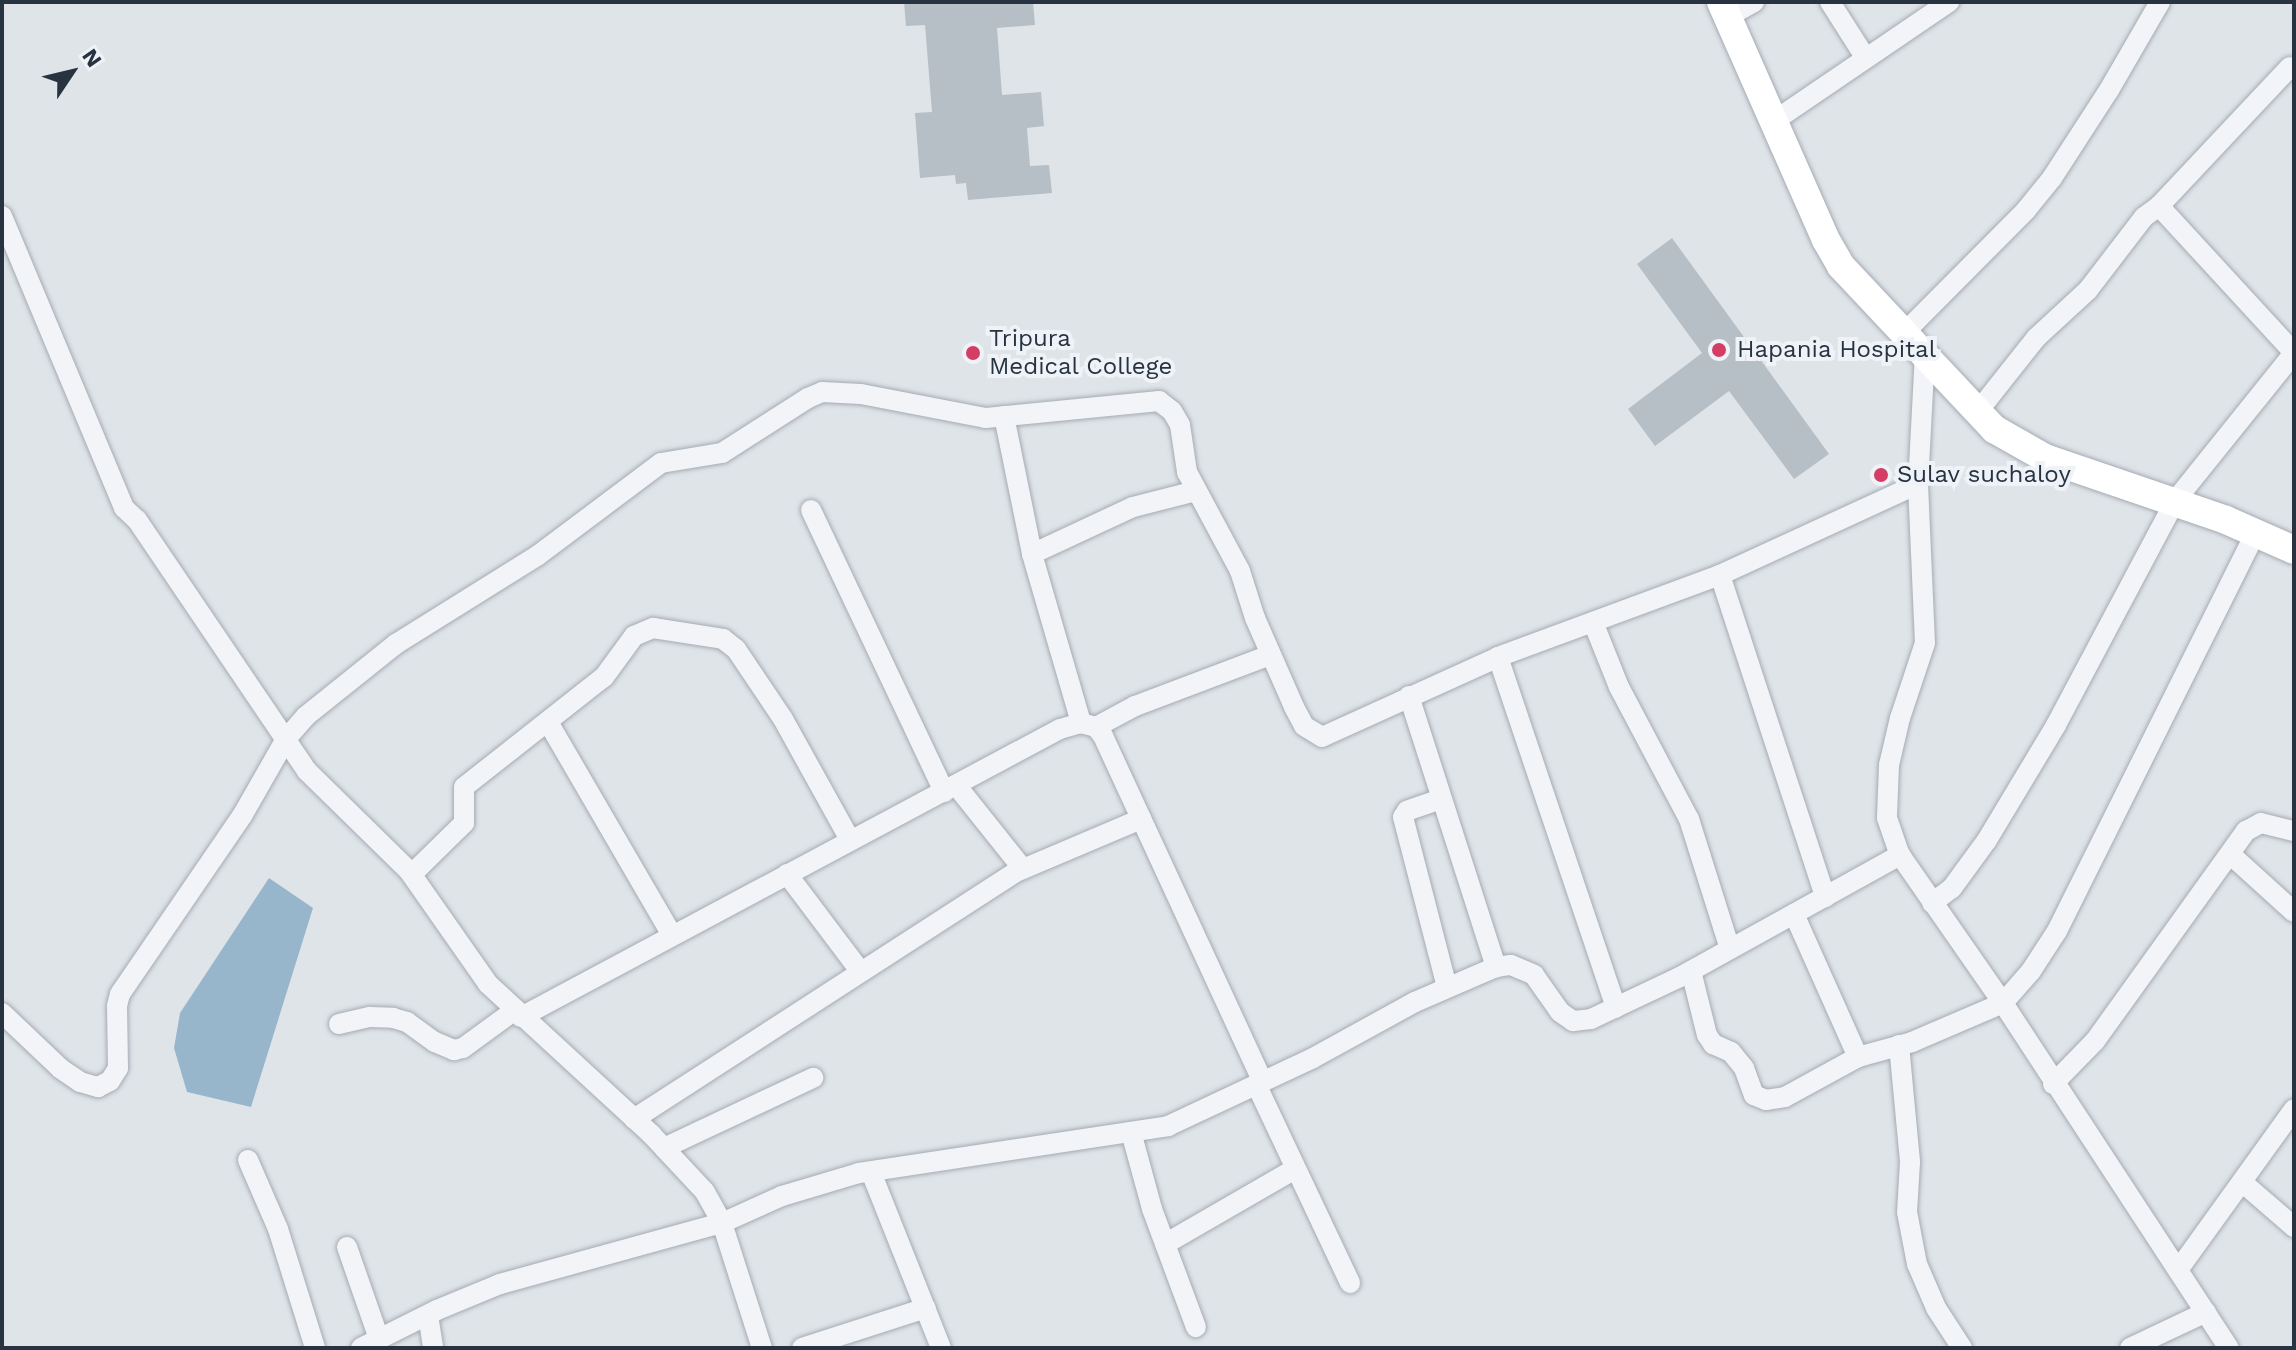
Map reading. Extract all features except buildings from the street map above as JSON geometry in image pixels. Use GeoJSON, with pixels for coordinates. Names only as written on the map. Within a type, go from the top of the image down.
{"type":"FeatureCollection","features":[{"type":"Feature","properties":{"kind":"street"},"geometry":{"type":"LineString","coordinates":[[1754,2],[1724,10],[1826,240],[1841,266],[1994,429],[2045,458],[2175,501],[2294,550]]}},
{"type":"Feature","properties":{"kind":"street"},"geometry":{"type":"LineString","coordinates":[[1830,2],[1865,57]]}},
{"type":"Feature","properties":{"kind":"street"},"geometry":{"type":"LineString","coordinates":[[1774,121],[1949,2]]}},
{"type":"Feature","properties":{"kind":"street"},"geometry":{"type":"LineString","coordinates":[[2160,2],[2109,90],[2052,178],[1915,342],[1925,643],[1900,718],[1889,765],[1887,818],[1900,855],[2003,1003],[2053,1084],[2229,1348]]}},
{"type":"Feature","properties":{"kind":"street"},"geometry":{"type":"LineString","coordinates":[[1979,410],[2036,338],[2088,290],[2144,217],[2159,206],[2290,67]]}},
{"type":"Feature","properties":{"kind":"street"},"geometry":{"type":"LineString","coordinates":[[1932,903],[1952,888],[1987,840],[2071,699],[2175,501],[2294,353],[2188,234],[2159,206]]}},
{"type":"Feature","properties":{"kind":"street"},"geometry":{"type":"LineString","coordinates":[[2,216],[124,508],[137,520],[307,771],[412,874],[488,984],[634,1119],[705,1192],[722,1223],[762,1348]]}},
{"type":"Feature","properties":{"kind":"street"},"geometry":{"type":"LineString","coordinates":[[2,1013],[61,1069],[80,1082],[98,1087],[110,1081],[118,1068],[117,1006],[120,994],[242,816],[286,739],[306,716],[396,644],[537,556],[661,463],[722,453],[822,392],[861,394],[986,418],[1159,401],[1172,411],[1180,425],[1187,472],[1240,571],[1270,655],[1304,726],[1322,737],[1498,657],[1720,575],[1918,484]]}},
{"type":"Feature","properties":{"kind":"street"},"geometry":{"type":"LineString","coordinates":[[1004,416],[1032,554],[1088,725],[1141,819],[1295,1169],[1350,1283]]}},
{"type":"Feature","properties":{"kind":"street"},"geometry":{"type":"LineString","coordinates":[[1032,554],[1133,507],[1196,491]]}},
{"type":"Feature","properties":{"kind":"street"},"geometry":{"type":"LineString","coordinates":[[811,510],[950,788],[1023,869]]}},
{"type":"Feature","properties":{"kind":"street"},"geometry":{"type":"LineString","coordinates":[[1691,971],[1707,1035],[1713,1044],[1731,1052],[1744,1068],[1754,1095],[1766,1100],[1785,1097],[1858,1057],[1899,1045],[2003,1003],[2031,971],[2057,931],[2256,532]]}},
{"type":"Feature","properties":{"kind":"street"},"geometry":{"type":"LineString","coordinates":[[1720,575],[1825,897]]}},
{"type":"Feature","properties":{"kind":"street"},"geometry":{"type":"LineString","coordinates":[[1593,622],[1619,687],[1689,819],[1730,949]]}},
{"type":"Feature","properties":{"kind":"street"},"geometry":{"type":"LineString","coordinates":[[412,874],[464,823],[464,787],[604,677],[618,663],[634,636],[643,630],[666,629],[723,639],[736,649],[783,719],[850,840]]}},
{"type":"Feature","properties":{"kind":"street"},"geometry":{"type":"LineString","coordinates":[[339,1024],[370,1017],[393,1018],[407,1022],[435,1042],[454,1050],[463,1048],[518,1014],[1060,729],[1088,725],[1270,655]]}},
{"type":"Feature","properties":{"kind":"street"},"geometry":{"type":"LineString","coordinates":[[1498,657],[1616,1008]]}},
{"type":"Feature","properties":{"kind":"street"},"geometry":{"type":"LineString","coordinates":[[1409,696],[1496,967]]}},
{"type":"Feature","properties":{"kind":"street"},"geometry":{"type":"LineString","coordinates":[[548,722],[672,935]]}},
{"type":"Feature","properties":{"kind":"street"},"geometry":{"type":"LineString","coordinates":[[1441,799],[1407,811],[1403,817],[1447,987]]}},
{"type":"Feature","properties":{"kind":"street"},"geometry":{"type":"LineString","coordinates":[[634,1119],[1023,869],[1141,819]]}},
{"type":"Feature","properties":{"kind":"street"},"geometry":{"type":"LineString","coordinates":[[2053,1084],[2095,1041],[2253,825],[2294,831]]}},
{"type":"Feature","properties":{"kind":"street"},"geometry":{"type":"LineString","coordinates":[[2230,854],[2294,912]]}},
{"type":"Feature","properties":{"kind":"street"},"geometry":{"type":"LineString","coordinates":[[347,1247],[370,1343],[500,1284],[722,1223],[782,1196],[871,1172],[1131,1132],[1183,1121],[1447,987],[1496,967],[1511,965],[1534,975],[1560,1012],[1573,1021],[1591,1019],[1691,971],[1900,855]]}},
{"type":"Feature","properties":{"kind":"street"},"geometry":{"type":"LineString","coordinates":[[787,874],[860,971]]}},
{"type":"Feature","properties":{"kind":"street"},"geometry":{"type":"LineString","coordinates":[[1794,914],[1858,1057]]}},
{"type":"Feature","properties":{"kind":"street"},"geometry":{"type":"LineString","coordinates":[[1899,1045],[1910,1162],[1907,1212],[1917,1264],[1936,1308],[1962,1348]]}},
{"type":"Feature","properties":{"kind":"street"},"geometry":{"type":"LineString","coordinates":[[664,1148],[813,1078]]}},
{"type":"Feature","properties":{"kind":"street"},"geometry":{"type":"LineString","coordinates":[[2178,1270],[2294,1109]]}},
{"type":"Feature","properties":{"kind":"street"},"geometry":{"type":"LineString","coordinates":[[1131,1132],[1165,1244],[1196,1327]]}},
{"type":"Feature","properties":{"kind":"street"},"geometry":{"type":"LineString","coordinates":[[248,1160],[278,1229],[315,1348]]}},
{"type":"Feature","properties":{"kind":"street"},"geometry":{"type":"LineString","coordinates":[[1165,1244],[1295,1169]]}},
{"type":"Feature","properties":{"kind":"street"},"geometry":{"type":"LineString","coordinates":[[871,1172],[941,1348]]}},
{"type":"Feature","properties":{"kind":"street"},"geometry":{"type":"LineString","coordinates":[[2242,1182],[2294,1227]]}},
{"type":"Feature","properties":{"kind":"street"},"geometry":{"type":"LineString","coordinates":[[802,1348],[926,1308]]}},
{"type":"Feature","properties":{"kind":"street"},"geometry":{"type":"LineString","coordinates":[[2130,1348],[2206,1312]]}},
{"type":"Feature","properties":{"kind":"street"},"geometry":{"type":"LineString","coordinates":[[428,1315],[433,1348]]}},
{"type":"Feature","properties":{"kind":"water"},"geometry":{"type":"Polygon","coordinates":[[[269,878],[313,908],[251,1107],[187,1092],[174,1048],[180,1013],[269,878]]]}},
{"type":"Feature","properties":{"kind":"place","name":"Hapania Hospital"},"geometry":{"type":"Point","coordinates":[1719,350]}},
{"type":"Feature","properties":{"kind":"place","name":"Tripura Medical College"},"geometry":{"type":"Point","coordinates":[973,353]}},
{"type":"Feature","properties":{"kind":"place","name":"Sulav suchaloy"},"geometry":{"type":"Point","coordinates":[1881,475]}}]}
